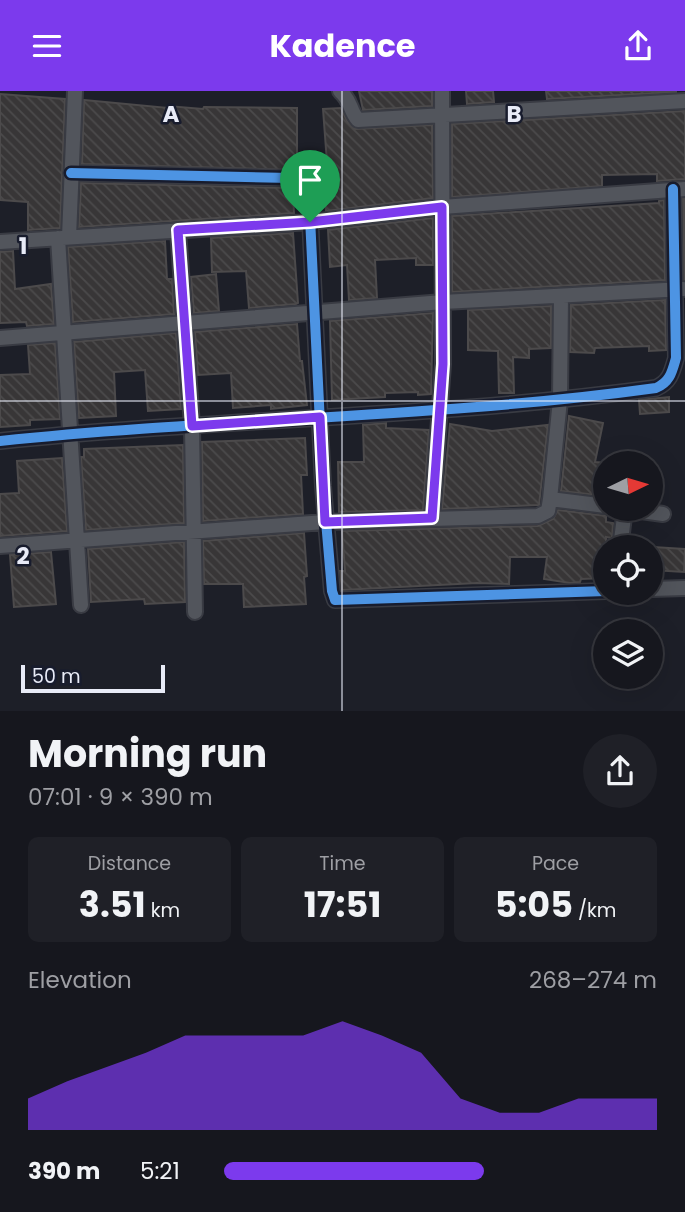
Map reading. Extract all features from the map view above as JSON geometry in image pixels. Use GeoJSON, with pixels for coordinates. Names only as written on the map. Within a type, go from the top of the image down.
{"type":"FeatureCollection","features":[{"type":"Feature","properties":{"kind":"street"},"geometry":{"type":"LineString","coordinates":[[75,91],[71,173],[63,237],[64,333],[81,605]]}},
{"type":"Feature","properties":{"kind":"street"},"geometry":{"type":"LineString","coordinates":[[340,91],[349,98],[353,115],[358,120],[442,113],[685,101]]}},
{"type":"Feature","properties":{"kind":"street"},"geometry":{"type":"LineString","coordinates":[[432,518],[443,364],[442,91]]}},
{"type":"Feature","properties":{"kind":"street"},"geometry":{"type":"LineString","coordinates":[[71,173],[291,179],[300,184],[309,197],[325,522],[335,600],[593,591]]}},
{"type":"Feature","properties":{"kind":"street"},"geometry":{"type":"LineString","coordinates":[[0,242],[310,222],[442,207],[679,189],[680,290],[676,358],[671,375],[664,384],[656,388],[440,411],[71,434],[0,442]]}},
{"type":"Feature","properties":{"kind":"street"},"geometry":{"type":"LineString","coordinates":[[178,230],[192,426],[195,613]]}},
{"type":"Feature","properties":{"kind":"street"},"geometry":{"type":"LineString","coordinates":[[0,338],[443,302],[680,290]]}},
{"type":"Feature","properties":{"kind":"street"},"geometry":{"type":"LineString","coordinates":[[0,546],[325,522],[538,516],[548,511],[550,499],[560,400],[561,296]]}},
{"type":"Feature","properties":{"kind":"street"},"geometry":{"type":"LineString","coordinates":[[550,499],[593,504]]}},
{"type":"Feature","properties":{"kind":"street"},"geometry":{"type":"LineString","coordinates":[[663,589],[685,588]]}},
{"type":"Feature","properties":{"kind":"building"},"geometry":{"type":"Polygon","coordinates":[[[359,91],[432,91],[432,106],[363,110],[359,91]]]}},
{"type":"Feature","properties":{"kind":"building"},"geometry":{"type":"Polygon","coordinates":[[[466,91],[493,91],[494,102],[467,104],[466,91]]]}},
{"type":"Feature","properties":{"kind":"building"},"geometry":{"type":"Polygon","coordinates":[[[546,91],[676,91],[676,92],[547,99],[546,91]]]}},
{"type":"Feature","properties":{"kind":"building"},"geometry":{"type":"Polygon","coordinates":[[[0,94],[65,99],[60,228],[28,230],[28,202],[0,200],[0,94]]]}},
{"type":"Feature","properties":{"kind":"building"},"geometry":{"type":"Polygon","coordinates":[[[84,100],[168,108],[297,108],[297,170],[82,164],[84,100]]]}},
{"type":"Feature","properties":{"kind":"building"},"geometry":{"type":"Polygon","coordinates":[[[341,108],[347,121],[355,129],[432,125],[433,198],[326,211],[324,176],[328,176],[323,109],[341,108]]]}},
{"type":"Feature","properties":{"kind":"building"},"geometry":{"type":"Polygon","coordinates":[[[685,111],[685,179],[657,181],[657,174],[602,175],[602,186],[452,197],[452,124],[685,111]]]}},
{"type":"Feature","properties":{"kind":"building"},"geometry":{"type":"Polygon","coordinates":[[[81,183],[288,188],[293,192],[294,213],[79,227],[81,183]]]}},
{"type":"Feature","properties":{"kind":"building"},"geometry":{"type":"Polygon","coordinates":[[[685,199],[685,280],[684,280],[685,199]]]}},
{"type":"Feature","properties":{"kind":"building"},"geometry":{"type":"Polygon","coordinates":[[[664,200],[665,280],[452,292],[452,216],[659,203],[664,200]]]}},
{"type":"Feature","properties":{"kind":"building"},"geometry":{"type":"Polygon","coordinates":[[[433,218],[433,265],[416,265],[416,258],[375,260],[377,298],[349,300],[347,265],[330,267],[328,230],[433,218]]]}},
{"type":"Feature","properties":{"kind":"building"},"geometry":{"type":"Polygon","coordinates":[[[293,233],[296,304],[249,308],[246,271],[212,272],[211,238],[293,233]]]}},
{"type":"Feature","properties":{"kind":"building"},"geometry":{"type":"Polygon","coordinates":[[[165,241],[167,279],[172,279],[174,314],[73,322],[68,247],[165,241]]]}},
{"type":"Feature","properties":{"kind":"building"},"geometry":{"type":"Polygon","coordinates":[[[13,251],[15,289],[51,284],[54,324],[27,326],[26,322],[0,323],[0,252],[13,251]]]}},
{"type":"Feature","properties":{"kind":"building"},"geometry":{"type":"Polygon","coordinates":[[[216,274],[219,311],[194,313],[191,277],[216,274]]]}},
{"type":"Feature","properties":{"kind":"building"},"geometry":{"type":"Polygon","coordinates":[[[665,300],[666,350],[649,351],[649,346],[595,348],[594,353],[570,352],[571,305],[665,300]]]}},
{"type":"Feature","properties":{"kind":"building"},"geometry":{"type":"Polygon","coordinates":[[[551,306],[551,348],[529,349],[529,358],[513,357],[514,393],[499,393],[498,351],[468,350],[468,310],[551,306]]]}},
{"type":"Feature","properties":{"kind":"building"},"geometry":{"type":"Polygon","coordinates":[[[433,313],[431,394],[385,393],[385,397],[332,400],[330,321],[433,313]]]}},
{"type":"Feature","properties":{"kind":"building"},"geometry":{"type":"Polygon","coordinates":[[[297,324],[307,405],[271,409],[271,405],[233,408],[231,373],[198,375],[195,332],[297,324]]]}},
{"type":"Feature","properties":{"kind":"building"},"geometry":{"type":"Polygon","coordinates":[[[176,333],[181,409],[148,411],[145,370],[114,372],[116,416],[79,418],[74,342],[176,333]]]}},
{"type":"Feature","properties":{"kind":"building"},"geometry":{"type":"Polygon","coordinates":[[[55,343],[60,419],[30,420],[30,425],[0,427],[0,375],[30,374],[28,345],[55,343]]]}},
{"type":"Feature","properties":{"kind":"building"},"geometry":{"type":"Polygon","coordinates":[[[669,397],[669,412],[640,414],[639,400],[669,397]]]}},
{"type":"Feature","properties":{"kind":"building"},"geometry":{"type":"Polygon","coordinates":[[[569,416],[603,423],[597,451],[593,451],[593,495],[561,491],[569,416]]]}},
{"type":"Feature","properties":{"kind":"building"},"geometry":{"type":"Polygon","coordinates":[[[386,423],[386,428],[429,430],[423,510],[339,512],[338,462],[364,462],[363,425],[386,423]]]}},
{"type":"Feature","properties":{"kind":"building"},"geometry":{"type":"Polygon","coordinates":[[[450,424],[492,431],[548,425],[539,505],[442,509],[450,424]]]}},
{"type":"Feature","properties":{"kind":"building"},"geometry":{"type":"Polygon","coordinates":[[[305,438],[307,475],[301,475],[303,514],[203,521],[202,442],[305,438]]]}},
{"type":"Feature","properties":{"kind":"building"},"geometry":{"type":"Polygon","coordinates":[[[183,445],[184,523],[86,530],[81,457],[84,457],[84,449],[183,445]]]}},
{"type":"Feature","properties":{"kind":"building"},"geometry":{"type":"Polygon","coordinates":[[[62,458],[67,531],[0,536],[0,494],[19,493],[17,461],[62,458]]]}},
{"type":"Feature","properties":{"kind":"building"},"geometry":{"type":"Polygon","coordinates":[[[558,510],[593,514],[593,521],[613,523],[612,535],[593,535],[593,579],[570,583],[544,579],[547,557],[510,557],[509,584],[477,583],[342,590],[340,571],[345,571],[342,531],[538,526],[553,519],[558,510]]]}},
{"type":"Feature","properties":{"kind":"building"},"geometry":{"type":"Polygon","coordinates":[[[304,533],[306,604],[244,607],[243,584],[204,584],[203,541],[304,533]]]}},
{"type":"Feature","properties":{"kind":"building"},"geometry":{"type":"Polygon","coordinates":[[[184,542],[185,602],[145,604],[144,599],[91,602],[88,549],[184,542]]]}},
{"type":"Feature","properties":{"kind":"building"},"geometry":{"type":"Polygon","coordinates":[[[663,548],[685,549],[684,572],[663,571],[663,548]]]}},
{"type":"Feature","properties":{"kind":"building"},"geometry":{"type":"Polygon","coordinates":[[[51,552],[56,604],[14,607],[10,555],[51,552]]]}},
{"type":"Feature","properties":{"kind":"cycle path"},"geometry":{"type":"LineString","coordinates":[[71,173],[291,178],[302,186],[309,197],[323,486],[335,600],[593,591]]}},
{"type":"Feature","properties":{"kind":"cycle path"},"geometry":{"type":"LineString","coordinates":[[0,441],[164,427],[492,406],[656,388],[667,380],[676,358],[673,189]]}},
{"type":"Feature","properties":{"kind":"route"},"geometry":{"type":"LineString","coordinates":[[442,207],[443,364],[432,518],[325,522],[320,417],[192,426],[178,230],[310,222],[442,207]]}}]}
